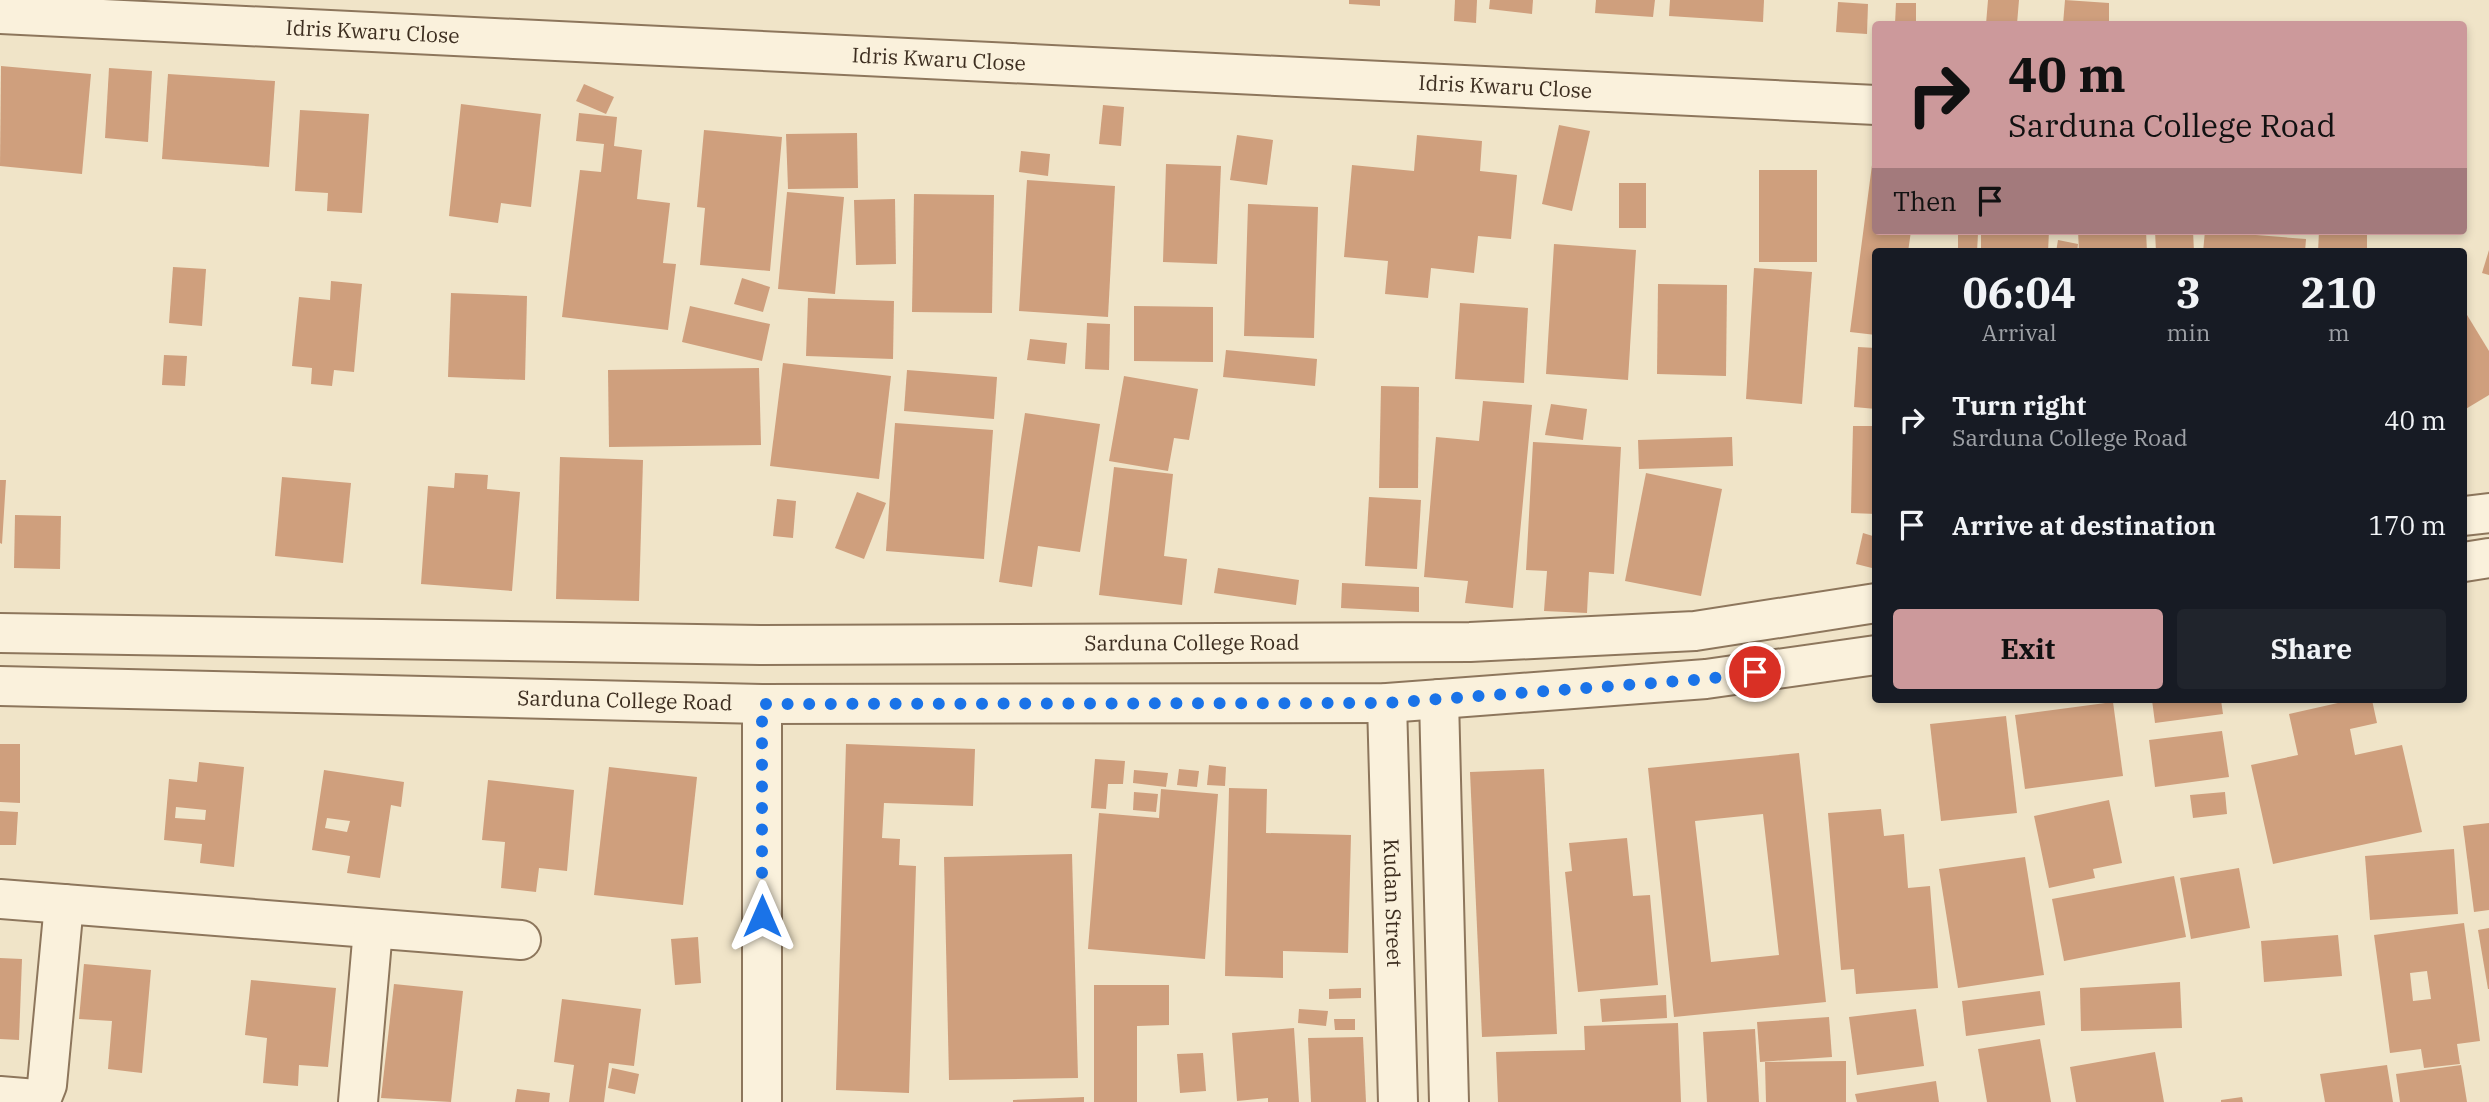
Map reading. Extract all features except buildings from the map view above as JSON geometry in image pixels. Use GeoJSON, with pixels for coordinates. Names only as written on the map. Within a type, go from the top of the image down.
{"type":"FeatureCollection","features":[{"type":"Feature","properties":{"kind":"street","name":"Idris Kwaru Close"},"geometry":{"type":"LineString","coordinates":[[0,14],[1872,105]]}},
{"type":"Feature","properties":{"kind":"street"},"geometry":{"type":"LineString","coordinates":[[2467,516],[2489,513]]}},
{"type":"Feature","properties":{"kind":"street"},"geometry":{"type":"LineString","coordinates":[[2467,562],[2489,558]]}},
{"type":"Feature","properties":{"kind":"street","name":"Sarduna College Road"},"geometry":{"type":"LineString","coordinates":[[0,633],[760,645],[1470,642],[1695,631],[1872,604]]}},
{"type":"Feature","properties":{"kind":"street","name":"Sarduna College Road"},"geometry":{"type":"LineString","coordinates":[[0,686],[762,704],[1387,703],[1706,679],[1872,656]]}},
{"type":"Feature","properties":{"kind":"street"},"geometry":{"type":"LineString","coordinates":[[1439,699],[1449,1102]]}},
{"type":"Feature","properties":{"kind":"street","name":"Kudan Street"},"geometry":{"type":"LineString","coordinates":[[1387,703],[1398,1102]]}},
{"type":"Feature","properties":{"kind":"street"},"geometry":{"type":"LineString","coordinates":[[762,704],[762,1102]]}},
{"type":"Feature","properties":{"kind":"street"},"geometry":{"type":"LineString","coordinates":[[0,899],[521,940]]}},
{"type":"Feature","properties":{"kind":"street"},"geometry":{"type":"LineString","coordinates":[[0,1096],[36,1099],[43,1096],[47,1085],[64,904]]}},
{"type":"Feature","properties":{"kind":"street"},"geometry":{"type":"LineString","coordinates":[[358,1102],[373,929]]}},
{"type":"Feature","properties":{"kind":"route"},"geometry":{"type":"LineString","coordinates":[[762,916],[762,704],[1387,703],[1706,679],[1755,672]]}}]}
